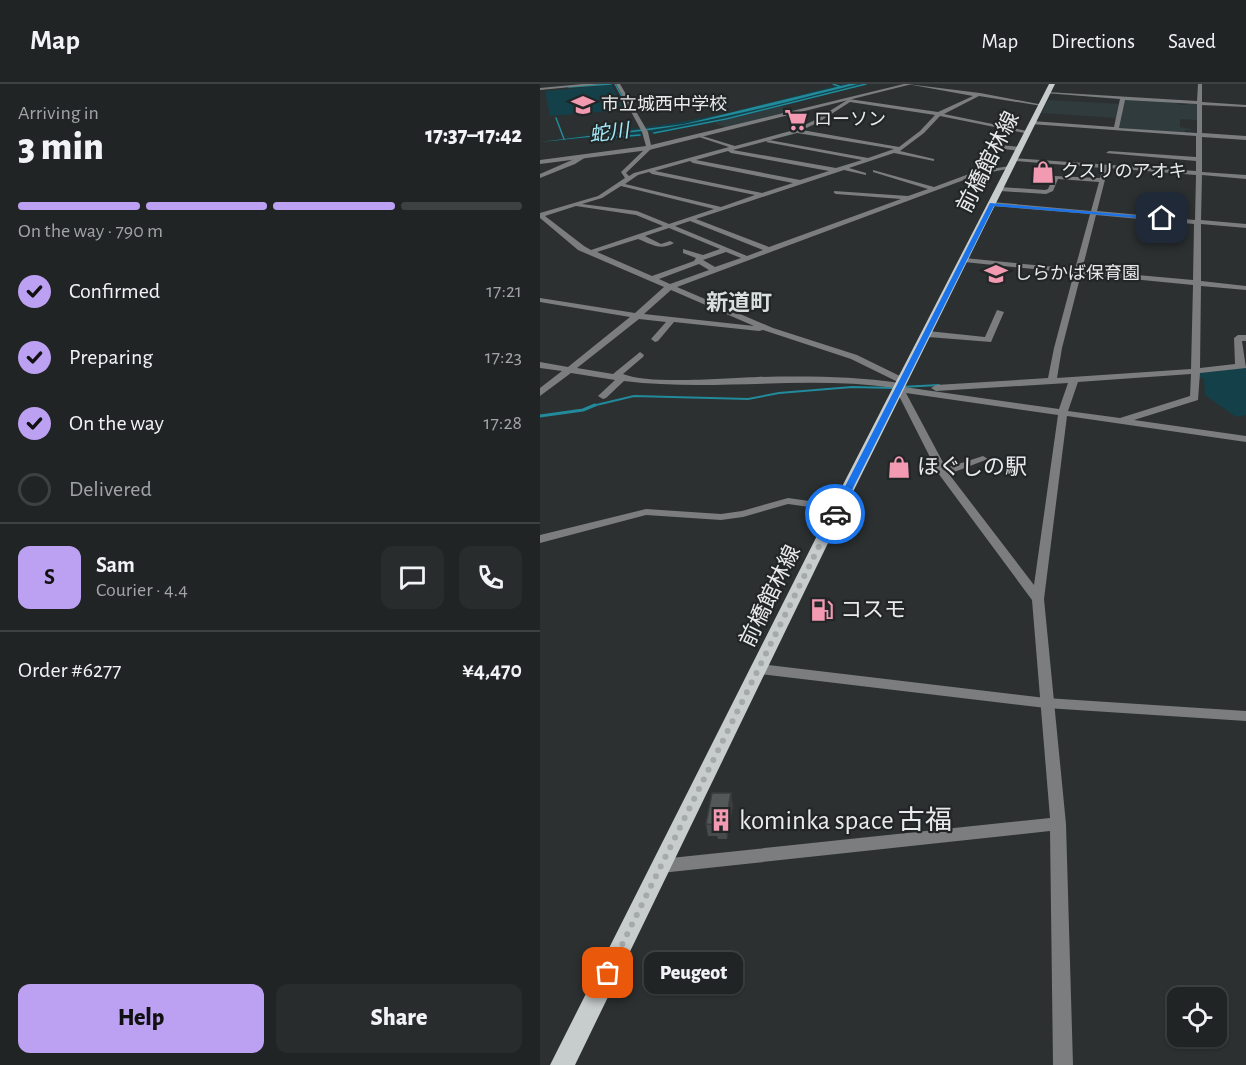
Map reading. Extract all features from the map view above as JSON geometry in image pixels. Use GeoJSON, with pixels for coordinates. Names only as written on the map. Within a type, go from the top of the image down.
{"type":"FeatureCollection","features":[{"type":"Feature","properties":{"kind":"main road","name":"前橋館林線"},"geometry":{"type":"LineString","coordinates":[[562,1065],[838,508],[928,334],[1047,94]]}},
{"type":"Feature","properties":{"kind":"street"},"geometry":{"type":"LineString","coordinates":[[540,89],[600,84]]}},
{"type":"Feature","properties":{"kind":"street"},"geometry":{"type":"LineString","coordinates":[[618,84],[644,130],[649,147]]}},
{"type":"Feature","properties":{"kind":"street"},"geometry":{"type":"LineString","coordinates":[[540,162],[649,147],[909,84],[980,94],[1047,94],[1246,106]]}},
{"type":"Feature","properties":{"kind":"street"},"geometry":{"type":"LineString","coordinates":[[1120,421],[1195,398],[1200,84]]}},
{"type":"Feature","properties":{"kind":"street"},"geometry":{"type":"LineString","coordinates":[[591,252],[670,228],[897,150],[915,138],[939,114],[980,94]]}},
{"type":"Feature","properties":{"kind":"street"},"geometry":{"type":"LineString","coordinates":[[1116,129],[1123,98]]}},
{"type":"Feature","properties":{"kind":"street"},"geometry":{"type":"LineString","coordinates":[[1038,599],[943,473],[901,385],[854,357],[774,331],[581,248],[540,215],[600,197],[627,177],[795,131],[817,121],[849,100],[1030,128],[1116,129],[1246,138]]}},
{"type":"Feature","properties":{"kind":"street"},"geometry":{"type":"LineString","coordinates":[[795,131],[897,150],[932,160]]}},
{"type":"Feature","properties":{"kind":"street"},"geometry":{"type":"LineString","coordinates":[[701,136],[737,148]]}},
{"type":"Feature","properties":{"kind":"street"},"geometry":{"type":"LineString","coordinates":[[765,141],[870,159]]}},
{"type":"Feature","properties":{"kind":"street"},"geometry":{"type":"LineString","coordinates":[[990,146],[1015,159]]}},
{"type":"Feature","properties":{"kind":"street"},"geometry":{"type":"LineString","coordinates":[[627,177],[623,173],[649,147]]}},
{"type":"Feature","properties":{"kind":"street"},"geometry":{"type":"LineString","coordinates":[[728,150],[836,170]]}},
{"type":"Feature","properties":{"kind":"street"},"geometry":{"type":"LineString","coordinates":[[1108,156],[1199,163]]}},
{"type":"Feature","properties":{"kind":"street"},"geometry":{"type":"LineString","coordinates":[[1052,380],[1058,348],[1108,156]]}},
{"type":"Feature","properties":{"kind":"street"},"geometry":{"type":"LineString","coordinates":[[540,393],[637,316],[669,287],[1015,159],[1108,156],[1199,163],[1246,177]]}},
{"type":"Feature","properties":{"kind":"street"},"geometry":{"type":"LineString","coordinates":[[540,176],[583,157]]}},
{"type":"Feature","properties":{"kind":"street"},"geometry":{"type":"LineString","coordinates":[[688,160],[800,182]]}},
{"type":"Feature","properties":{"kind":"street"},"geometry":{"type":"LineString","coordinates":[[844,168],[864,174]]}},
{"type":"Feature","properties":{"kind":"street"},"geometry":{"type":"LineString","coordinates":[[648,171],[765,195]]}},
{"type":"Feature","properties":{"kind":"street"},"geometry":{"type":"LineString","coordinates":[[875,171],[935,189]]}},
{"type":"Feature","properties":{"kind":"street"},"geometry":{"type":"LineString","coordinates":[[1000,189],[1046,192],[1050,190],[1056,177],[1102,180]]}},
{"type":"Feature","properties":{"kind":"street"},"geometry":{"type":"LineString","coordinates":[[888,180],[927,191]]}},
{"type":"Feature","properties":{"kind":"street"},"geometry":{"type":"LineString","coordinates":[[618,184],[724,209]]}},
{"type":"Feature","properties":{"kind":"street"},"geometry":{"type":"LineString","coordinates":[[836,192],[912,197]]}},
{"type":"Feature","properties":{"kind":"street"},"geometry":{"type":"LineString","coordinates":[[992,204],[1246,226]]}},
{"type":"Feature","properties":{"kind":"street"},"geometry":{"type":"LineString","coordinates":[[574,205],[637,213],[747,258]]}},
{"type":"Feature","properties":{"kind":"street"},"geometry":{"type":"LineString","coordinates":[[692,220],[770,249]]}},
{"type":"Feature","properties":{"kind":"street"},"geometry":{"type":"LineString","coordinates":[[640,237],[661,246],[670,243]]}},
{"type":"Feature","properties":{"kind":"street"},"geometry":{"type":"LineString","coordinates":[[652,279],[749,242]]}},
{"type":"Feature","properties":{"kind":"street"},"geometry":{"type":"LineString","coordinates":[[686,251],[715,270]]}},
{"type":"Feature","properties":{"kind":"street"},"geometry":{"type":"LineString","coordinates":[[964,260],[1246,288]]}},
{"type":"Feature","properties":{"kind":"street"},"geometry":{"type":"LineString","coordinates":[[540,300],[637,316],[774,331]]}},
{"type":"Feature","properties":{"kind":"street"},"geometry":{"type":"LineString","coordinates":[[928,334],[988,340],[1000,312]]}},
{"type":"Feature","properties":{"kind":"street"},"geometry":{"type":"LineString","coordinates":[[655,339],[672,320]]}},
{"type":"Feature","properties":{"kind":"street"},"geometry":{"type":"LineString","coordinates":[[924,391],[932,388],[1243,365],[1238,338],[1246,338]]}},
{"type":"Feature","properties":{"kind":"street"},"geometry":{"type":"LineString","coordinates":[[603,396],[640,355]]}},
{"type":"Feature","properties":{"kind":"street"},"geometry":{"type":"LineString","coordinates":[[540,365],[665,382],[789,377],[845,379],[901,385],[924,391],[1246,440]]}},
{"type":"Feature","properties":{"kind":"street"},"geometry":{"type":"LineString","coordinates":[[1063,1065],[1058,824],[1038,599],[1063,412],[1074,379]]}},
{"type":"Feature","properties":{"kind":"street"},"geometry":{"type":"LineString","coordinates":[[943,473],[983,459]]}},
{"type":"Feature","properties":{"kind":"street"},"geometry":{"type":"LineString","coordinates":[[540,539],[645,512],[721,517],[743,514],[788,501],[838,508]]}},
{"type":"Feature","properties":{"kind":"street"},"geometry":{"type":"LineString","coordinates":[[759,669],[1046,703],[1246,716]]}},
{"type":"Feature","properties":{"kind":"street"},"geometry":{"type":"LineString","coordinates":[[661,866],[1058,824]]}},
{"type":"Feature","properties":{"kind":"shaded area"},"geometry":{"type":"Polygon","coordinates":[[[850,84],[684,124],[540,140],[675,123],[728,113],[850,84]]]}},
{"type":"Feature","properties":{"kind":"shaded area"},"geometry":{"type":"Polygon","coordinates":[[[858,84],[868,84],[706,124],[651,134],[651,131],[640,133],[643,136],[613,139],[611,136],[540,143],[621,134],[719,118],[858,84]]]}},
{"type":"Feature","properties":{"kind":"shaded area","name":"市立城西中学校"},"geometry":{"type":"Polygon","coordinates":[[[612,85],[624,110],[550,116],[545,91],[612,85]]]}},
{"type":"Feature","properties":{"kind":"shaded area"},"geometry":{"type":"Polygon","coordinates":[[[1125,98],[1175,102],[1180,105],[1187,105],[1185,102],[1198,103],[1198,120],[1180,119],[1180,127],[1198,131],[1185,130],[1185,133],[1119,128],[1122,115],[1117,118],[1042,113],[1048,100],[1120,104],[1125,98]]]}},
{"type":"Feature","properties":{"kind":"shaded area"},"geometry":{"type":"Polygon","coordinates":[[[781,106],[797,111],[727,128],[714,123],[781,106]]]}},
{"type":"Feature","properties":{"kind":"shaded area"},"geometry":{"type":"Polygon","coordinates":[[[1246,366],[1246,415],[1236,417],[1205,395],[1204,379],[1197,376],[1199,372],[1246,366]]]}},
{"type":"Feature","properties":{"kind":"water"},"geometry":{"type":"Polygon","coordinates":[[[849,84],[858,84],[751,111],[687,124],[540,142],[684,124],[849,84]]]}},
{"type":"Feature","properties":{"kind":"building"},"geometry":{"type":"Polygon","coordinates":[[[712,793],[731,793],[725,827],[706,824],[712,793]]]}},
{"type":"Feature","properties":{"kind":"waterway"},"geometry":{"type":"LineString","coordinates":[[569,87],[611,84]]}},
{"type":"Feature","properties":{"kind":"waterway"},"geometry":{"type":"LineString","coordinates":[[615,84],[629,110]]}},
{"type":"Feature","properties":{"kind":"waterway","name":"蛇川"},"geometry":{"type":"LineString","coordinates":[[833,84],[841,87]]}},
{"type":"Feature","properties":{"kind":"waterway","name":"蛇川"},"geometry":{"type":"LineString","coordinates":[[654,133],[726,119],[866,84]]}},
{"type":"Feature","properties":{"kind":"waterway"},"geometry":{"type":"LineString","coordinates":[[556,118],[564,139]]}},
{"type":"Feature","properties":{"kind":"waterway"},"geometry":{"type":"LineString","coordinates":[[617,137],[640,135]]}},
{"type":"Feature","properties":{"kind":"waterway"},"geometry":{"type":"LineString","coordinates":[[901,387],[939,385]]}},
{"type":"Feature","properties":{"kind":"waterway"},"geometry":{"type":"LineString","coordinates":[[593,406],[634,396],[748,399],[779,393],[852,387],[895,388]]}},
{"type":"Feature","properties":{"kind":"waterway"},"geometry":{"type":"LineString","coordinates":[[540,416],[583,410],[593,406]]}},
{"type":"Feature","properties":{"kind":"way so far"},"geometry":{"type":"LineString","coordinates":[[608,973],[835,514]]}},
{"type":"Feature","properties":{"kind":"place","name":"市立城西中学校"},"geometry":{"type":"Point","coordinates":[583,105]}},
{"type":"Feature","properties":{"kind":"place","name":"ローソン"},"geometry":{"type":"Point","coordinates":[796,120]}},
{"type":"Feature","properties":{"kind":"place","name":"クスリのアオキ"},"geometry":{"type":"Point","coordinates":[1043,172]}},
{"type":"Feature","properties":{"kind":"place","name":"しらかば保育園"},"geometry":{"type":"Point","coordinates":[996,274]}},
{"type":"Feature","properties":{"kind":"place","name":"ほぐしの駅"},"geometry":{"type":"Point","coordinates":[899,467]}},
{"type":"Feature","properties":{"kind":"place","name":"コスモ"},"geometry":{"type":"Point","coordinates":[822,610]}},
{"type":"Feature","properties":{"kind":"place","name":"kominka space 古福"},"geometry":{"type":"Point","coordinates":[721,820]}},
{"type":"Feature","properties":{"kind":"place","name":"Peugeot"},"geometry":{"type":"Point","coordinates":[608,973]}},
{"type":"Feature","properties":{"kind":"district","name":"新道町"},"geometry":{"type":"Point","coordinates":[739,303]}},
{"type":"Feature","properties":{"kind":"route"},"geometry":{"type":"LineString","coordinates":[[835,514],[992,204],[1162,218]]}}]}
